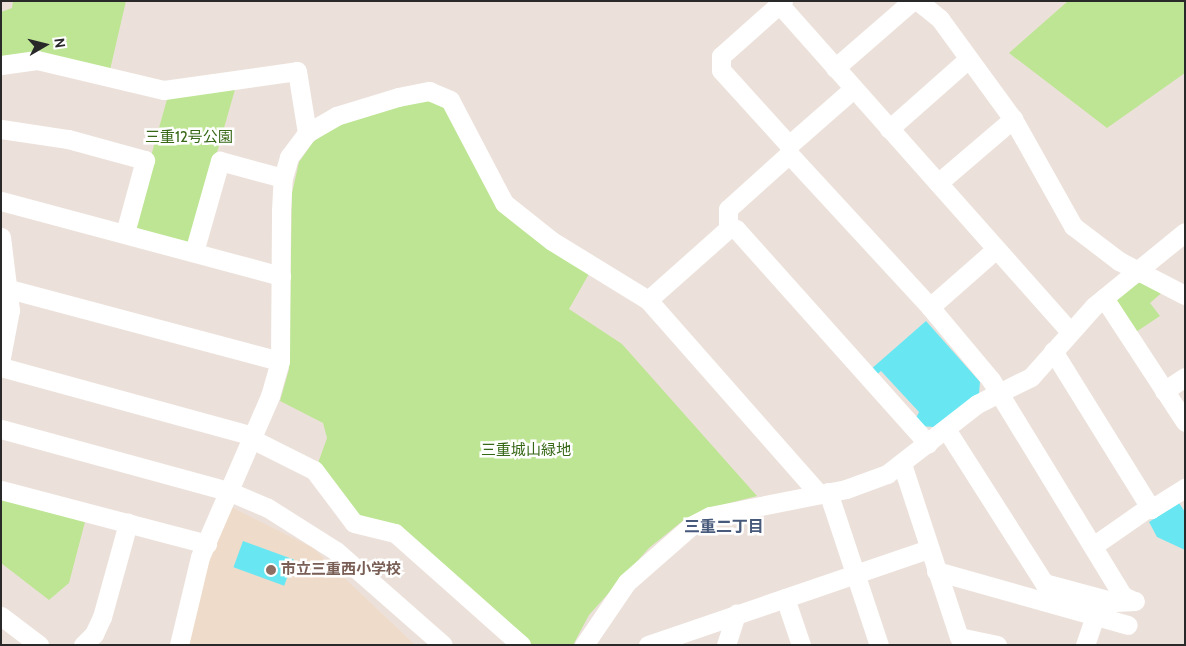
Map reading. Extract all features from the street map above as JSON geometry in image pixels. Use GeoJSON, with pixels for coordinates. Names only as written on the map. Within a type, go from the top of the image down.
{"type":"FeatureCollection","features":[{"type":"Feature","properties":{"kind":"street"},"geometry":{"type":"LineString","coordinates":[[835,68],[912,1]]}},
{"type":"Feature","properties":{"kind":"street"},"geometry":{"type":"LineString","coordinates":[[918,1],[940,18],[967,60],[1013,119],[1073,226],[1136,272],[1185,295]]}},
{"type":"Feature","properties":{"kind":"street"},"geometry":{"type":"LineString","coordinates":[[946,429],[1044,583],[1115,602],[1138,603],[1124,596],[999,393],[930,307],[789,150],[721,70],[721,56],[782,3],[835,68],[1070,331]]}},
{"type":"Feature","properties":{"kind":"street"},"geometry":{"type":"LineString","coordinates":[[1,65],[37,60],[164,90],[297,71],[307,133]]}},
{"type":"Feature","properties":{"kind":"street"},"geometry":{"type":"LineString","coordinates":[[889,129],[967,60]]}},
{"type":"Feature","properties":{"kind":"street"},"geometry":{"type":"LineString","coordinates":[[728,229],[728,209],[853,88]]}},
{"type":"Feature","properties":{"kind":"street"},"geometry":{"type":"LineString","coordinates":[[179,645],[206,544],[253,438],[280,361],[282,178],[290,157],[307,133],[336,116],[377,102],[429,91],[440,93],[457,109],[504,203],[552,241],[648,300],[824,493],[856,574],[880,645]]}},
{"type":"Feature","properties":{"kind":"street"},"geometry":{"type":"LineString","coordinates":[[938,184],[1013,119]]}},
{"type":"Feature","properties":{"kind":"street"},"geometry":{"type":"LineString","coordinates":[[1,129],[68,139],[145,160],[125,234]]}},
{"type":"Feature","properties":{"kind":"street"},"geometry":{"type":"LineString","coordinates":[[194,252],[220,161],[282,178]]}},
{"type":"Feature","properties":{"kind":"street"},"geometry":{"type":"LineString","coordinates":[[1,201],[282,276]]}},
{"type":"Feature","properties":{"kind":"street"},"geometry":{"type":"LineString","coordinates":[[648,300],[728,229],[736,229],[928,444]]}},
{"type":"Feature","properties":{"kind":"street"},"geometry":{"type":"LineString","coordinates":[[584,645],[627,582],[691,526],[710,516],[824,493],[872,481],[902,464],[977,404],[1031,377],[1070,331],[1104,298],[1185,232]]}},
{"type":"Feature","properties":{"kind":"street"},"geometry":{"type":"LineString","coordinates":[[1,236],[9,289],[9,324],[1,357]]}},
{"type":"Feature","properties":{"kind":"street"},"geometry":{"type":"LineString","coordinates":[[930,307],[996,249]]}},
{"type":"Feature","properties":{"kind":"street"},"geometry":{"type":"LineString","coordinates":[[9,289],[280,361]]}},
{"type":"Feature","properties":{"kind":"street"},"geometry":{"type":"LineString","coordinates":[[1104,298],[1185,422]]}},
{"type":"Feature","properties":{"kind":"street"},"geometry":{"type":"LineString","coordinates":[[1053,351],[1149,507]]}},
{"type":"Feature","properties":{"kind":"street"},"geometry":{"type":"LineString","coordinates":[[1,367],[253,438],[314,470],[354,523],[395,533],[522,645]]}},
{"type":"Feature","properties":{"kind":"street"},"geometry":{"type":"LineString","coordinates":[[1164,391],[1185,377]]}},
{"type":"Feature","properties":{"kind":"street"},"geometry":{"type":"LineString","coordinates":[[1,429],[228,491],[286,518],[334,550],[443,645]]}},
{"type":"Feature","properties":{"kind":"street"},"geometry":{"type":"LineString","coordinates":[[902,464],[930,544],[928,549],[961,641],[997,645]]}},
{"type":"Feature","properties":{"kind":"street"},"geometry":{"type":"LineString","coordinates":[[1093,546],[1149,507],[1185,488]]}},
{"type":"Feature","properties":{"kind":"street"},"geometry":{"type":"LineString","coordinates":[[1,490],[206,544]]}},
{"type":"Feature","properties":{"kind":"street"},"geometry":{"type":"LineString","coordinates":[[83,645],[94,634],[102,617],[128,523]]}},
{"type":"Feature","properties":{"kind":"street"},"geometry":{"type":"LineString","coordinates":[[334,550],[354,523]]}},
{"type":"Feature","properties":{"kind":"street"},"geometry":{"type":"LineString","coordinates":[[648,645],[928,549]]}},
{"type":"Feature","properties":{"kind":"street"},"geometry":{"type":"LineString","coordinates":[[936,571],[1128,625]]}},
{"type":"Feature","properties":{"kind":"street"},"geometry":{"type":"LineString","coordinates":[[785,598],[801,645]]}},
{"type":"Feature","properties":{"kind":"street"},"geometry":{"type":"LineString","coordinates":[[726,645],[736,614]]}},
{"type":"Feature","properties":{"kind":"street"},"geometry":{"type":"LineString","coordinates":[[1,616],[39,645]]}},
{"type":"Feature","properties":{"kind":"street"},"geometry":{"type":"LineString","coordinates":[[1085,645],[1095,616]]}},
{"type":"Feature","properties":{"kind":"shaded area","name":"市立三重西小学校"},"geometry":{"type":"Polygon","coordinates":[[[231,507],[313,548],[415,645],[186,645],[212,549],[231,507]]]}},
{"type":"Feature","properties":{"kind":"green space"},"geometry":{"type":"Polygon","coordinates":[[[13,1],[126,1],[110,70],[1,59],[1,12],[12,8],[13,1]]]}},
{"type":"Feature","properties":{"kind":"green space"},"geometry":{"type":"Polygon","coordinates":[[[1068,1],[1185,1],[1185,73],[1107,128],[1009,53],[1068,1]]]}},
{"type":"Feature","properties":{"kind":"green space","name":"三重12号公園"},"geometry":{"type":"Polygon","coordinates":[[[236,86],[192,240],[186,244],[136,231],[132,223],[168,96],[236,86]]]}},
{"type":"Feature","properties":{"kind":"green space","name":"三重城山緑地"},"geometry":{"type":"Polygon","coordinates":[[[427,98],[444,105],[480,169],[590,272],[569,309],[622,344],[757,496],[706,509],[685,519],[649,548],[589,615],[573,645],[529,645],[416,544],[357,518],[317,466],[327,438],[323,423],[280,401],[289,369],[292,193],[299,162],[313,142],[337,123],[427,98]]]}},
{"type":"Feature","properties":{"kind":"green space"},"geometry":{"type":"Polygon","coordinates":[[[1150,281],[1165,290],[1150,303],[1160,316],[1133,334],[1116,300],[1138,283],[1150,281]]]}},
{"type":"Feature","properties":{"kind":"green space"},"geometry":{"type":"Polygon","coordinates":[[[1,495],[86,518],[69,583],[49,600],[1,563],[1,495]]]}},
{"type":"Feature","properties":{"kind":"water"},"geometry":{"type":"Polygon","coordinates":[[[926,321],[980,382],[979,394],[934,427],[920,426],[915,420],[919,412],[881,371],[875,376],[870,370],[926,321]]]}},
{"type":"Feature","properties":{"kind":"water"},"geometry":{"type":"Polygon","coordinates":[[[1179,503],[1185,512],[1185,550],[1157,537],[1149,522],[1179,503]]]}},
{"type":"Feature","properties":{"kind":"water"},"geometry":{"type":"Polygon","coordinates":[[[243,541],[294,559],[284,586],[233,567],[243,541]]]}},
{"type":"Feature","properties":{"kind":"place","name":"市立三重西小学校"},"geometry":{"type":"Point","coordinates":[271,570]}},
{"type":"Feature","properties":{"kind":"district","name":"三重二丁目"},"geometry":{"type":"Point","coordinates":[724,527]}}]}
